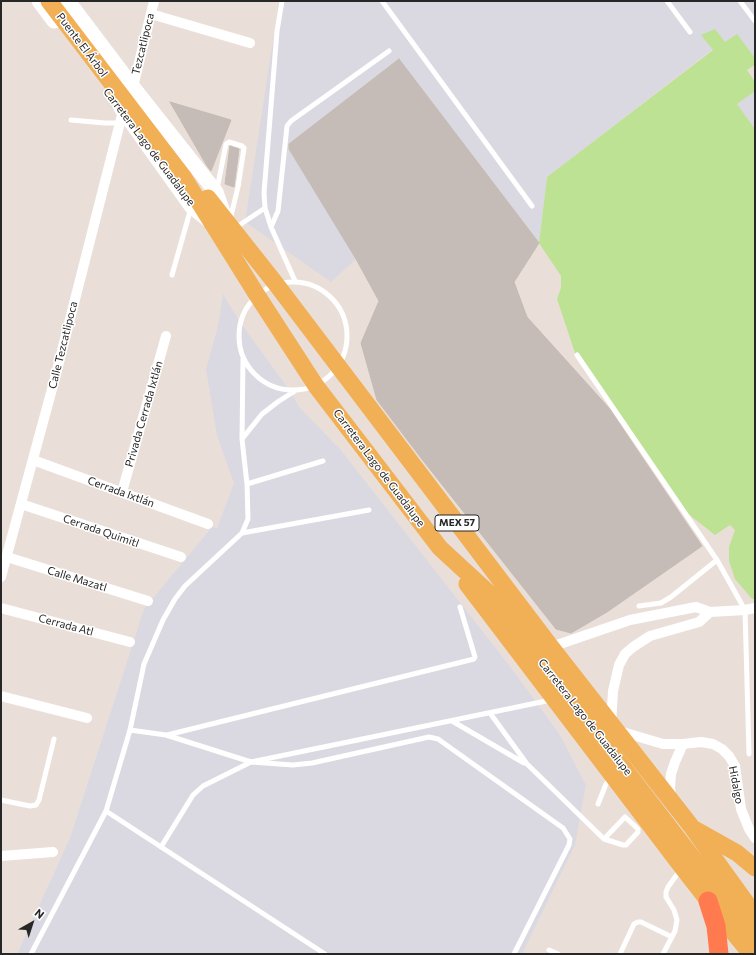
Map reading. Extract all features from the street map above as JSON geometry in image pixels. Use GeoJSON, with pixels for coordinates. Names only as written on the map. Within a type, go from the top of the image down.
{"type":"FeatureCollection","features":[{"type":"Feature","properties":{"kind":"highway"},"geometry":{"type":"LineString","coordinates":[[708,901],[716,926],[719,953]]}},
{"type":"Feature","properties":{"kind":"main road","name":"Puente El Árbol"},"geometry":{"type":"LineString","coordinates":[[57,1],[167,151]]}},
{"type":"Feature","properties":{"kind":"main road","name":"Puente El Árbol"},"geometry":{"type":"LineString","coordinates":[[42,2],[167,151],[225,224]]}},
{"type":"Feature","properties":{"kind":"main road","name":"Carretera Lago de Guadalupe"},"geometry":{"type":"LineString","coordinates":[[225,224],[276,284],[551,647],[671,803],[691,826],[755,915]]}},
{"type":"Feature","properties":{"kind":"main road","name":"Carretera Lago de Guadalupe"},"geometry":{"type":"LineString","coordinates":[[225,224],[257,295],[316,386],[440,548],[490,594],[753,937]]}},
{"type":"Feature","properties":{"kind":"main road"},"geometry":{"type":"LineString","coordinates":[[440,548],[682,868],[751,954]]}},
{"type":"Feature","properties":{"kind":"main road"},"geometry":{"type":"LineString","coordinates":[[691,826],[737,853],[755,868]]}},
{"type":"Feature","properties":{"kind":"main road"},"geometry":{"type":"LineString","coordinates":[[728,926],[735,940],[738,954]]}},
{"type":"Feature","properties":{"kind":"street","name":"Carretera Lago de Guadalupe"},"geometry":{"type":"LineString","coordinates":[[68,1],[133,87],[216,192],[225,224]]}},
{"type":"Feature","properties":{"kind":"street","name":"Tezcatlipoca"},"geometry":{"type":"LineString","coordinates":[[133,87],[154,1]]}},
{"type":"Feature","properties":{"kind":"street","name":"Carretera Lago de Guadalupe"},"geometry":{"type":"LineString","coordinates":[[42,2],[122,117],[191,206],[225,224]]}},
{"type":"Feature","properties":{"kind":"street"},"geometry":{"type":"LineString","coordinates":[[151,14],[250,43]]}},
{"type":"Feature","properties":{"kind":"street","name":"Calle Tezcatlipoca"},"geometry":{"type":"LineString","coordinates":[[1,577],[57,370],[122,117]]}},
{"type":"Feature","properties":{"kind":"street","name":"Privada Cerrada Ixtlán"},"geometry":{"type":"LineString","coordinates":[[122,492],[166,336]]}},
{"type":"Feature","properties":{"kind":"street","name":"Cerrada Ixtlán"},"geometry":{"type":"LineString","coordinates":[[33,460],[208,524]]}},
{"type":"Feature","properties":{"kind":"street","name":"Cerrada Quimitl"},"geometry":{"type":"LineString","coordinates":[[21,504],[181,558]]}},
{"type":"Feature","properties":{"kind":"street","name":"Calle Mazatl"},"geometry":{"type":"LineString","coordinates":[[7,557],[148,601]]}},
{"type":"Feature","properties":{"kind":"street"},"geometry":{"type":"LineString","coordinates":[[551,647],[630,620],[696,607],[710,612],[750,609]]}},
{"type":"Feature","properties":{"kind":"street","name":"Cerrada Atl"},"geometry":{"type":"LineString","coordinates":[[1,608],[130,642]]}},
{"type":"Feature","properties":{"kind":"street"},"geometry":{"type":"LineString","coordinates":[[614,727],[613,690],[619,665],[625,654],[633,646],[650,636],[699,622],[710,612]]}},
{"type":"Feature","properties":{"kind":"street"},"geometry":{"type":"LineString","coordinates":[[1,696],[87,718]]}},
{"type":"Feature","properties":{"kind":"street","name":"Hidalgo"},"geometry":{"type":"LineString","coordinates":[[614,727],[663,744],[701,742],[713,744],[722,749],[729,756],[734,766],[741,809],[744,819],[755,838]]}},
{"type":"Feature","properties":{"kind":"street"},"geometry":{"type":"LineString","coordinates":[[671,803],[671,774],[683,744]]}},
{"type":"Feature","properties":{"kind":"street"},"geometry":{"type":"LineString","coordinates":[[1,856],[53,852]]}},
{"type":"Feature","properties":{"kind":"lane"},"geometry":{"type":"LineString","coordinates":[[282,1],[277,31],[264,193],[265,208],[295,281]]}},
{"type":"Feature","properties":{"kind":"lane"},"geometry":{"type":"LineString","coordinates":[[382,1],[532,206]]}},
{"type":"Feature","properties":{"kind":"lane"},"geometry":{"type":"LineString","coordinates":[[667,1],[690,32]]}},
{"type":"Feature","properties":{"kind":"lane"},"geometry":{"type":"LineString","coordinates":[[740,1],[755,20]]}},
{"type":"Feature","properties":{"kind":"lane"},"geometry":{"type":"LineString","coordinates":[[272,227],[278,211],[287,126],[291,121],[389,51]]}},
{"type":"Feature","properties":{"kind":"lane"},"geometry":{"type":"LineString","coordinates":[[71,120],[105,123],[122,117]]}},
{"type":"Feature","properties":{"kind":"lane"},"geometry":{"type":"LineString","coordinates":[[216,192],[226,144],[229,142],[242,146],[244,148],[238,187],[225,224]]}},
{"type":"Feature","properties":{"kind":"lane"},"geometry":{"type":"LineString","coordinates":[[172,275],[191,206]]}},
{"type":"Feature","properties":{"kind":"lane"},"geometry":{"type":"LineString","coordinates":[[225,224],[265,208]]}},
{"type":"Feature","properties":{"kind":"lane"},"geometry":{"type":"LineString","coordinates":[[31,954],[106,811],[130,730],[144,664],[163,620],[175,599],[185,586],[242,533],[248,519],[247,484],[242,439],[243,359],[238,338],[242,317],[257,295],[263,290],[276,284],[295,281],[314,286],[325,292],[330,296],[342,312],[348,330],[346,350],[338,367],[328,378],[316,386],[295,390],[274,387],[256,376],[243,359]]}},
{"type":"Feature","properties":{"kind":"lane"},"geometry":{"type":"LineString","coordinates":[[577,355],[750,609],[749,754]]}},
{"type":"Feature","properties":{"kind":"lane"},"geometry":{"type":"LineString","coordinates":[[242,439],[262,414],[295,390]]}},
{"type":"Feature","properties":{"kind":"lane"},"geometry":{"type":"LineString","coordinates":[[247,484],[323,461]]}},
{"type":"Feature","properties":{"kind":"lane"},"geometry":{"type":"LineString","coordinates":[[242,533],[369,510]]}},
{"type":"Feature","properties":{"kind":"lane"},"geometry":{"type":"LineString","coordinates":[[639,606],[661,603],[671,597],[717,560]]}},
{"type":"Feature","properties":{"kind":"lane"},"geometry":{"type":"LineString","coordinates":[[166,736],[474,659],[475,657],[460,607]]}},
{"type":"Feature","properties":{"kind":"lane"},"geometry":{"type":"LineString","coordinates":[[160,847],[193,795],[203,786],[250,762],[555,700]]}},
{"type":"Feature","properties":{"kind":"lane"},"geometry":{"type":"LineString","coordinates":[[490,714],[527,764],[604,839],[626,845],[638,832],[638,829],[625,817],[604,839]]}},
{"type":"Feature","properties":{"kind":"lane"},"geometry":{"type":"LineString","coordinates":[[452,721],[527,764]]}},
{"type":"Feature","properties":{"kind":"lane"},"geometry":{"type":"LineString","coordinates":[[130,730],[166,736],[250,762],[293,765],[312,763],[430,737],[438,739],[563,828],[570,839],[569,845],[514,954]]}},
{"type":"Feature","properties":{"kind":"lane"},"geometry":{"type":"LineString","coordinates":[[1,800],[30,806],[36,805],[39,800],[54,739]]}},
{"type":"Feature","properties":{"kind":"lane"},"geometry":{"type":"LineString","coordinates":[[598,804],[606,784],[612,775]]}},
{"type":"Feature","properties":{"kind":"lane"},"geometry":{"type":"LineString","coordinates":[[106,811],[325,954]]}},
{"type":"Feature","properties":{"kind":"lane"},"geometry":{"type":"LineString","coordinates":[[663,954],[675,930],[677,920],[674,910],[666,897],[666,892],[682,868]]}},
{"type":"Feature","properties":{"kind":"lane"},"geometry":{"type":"LineString","coordinates":[[620,954],[634,924],[638,922],[642,922],[672,937]]}},
{"type":"Feature","properties":{"kind":"lane"},"geometry":{"type":"LineString","coordinates":[[549,950],[558,954]]}},
{"type":"Feature","properties":{"kind":"shaded area"},"geometry":{"type":"Polygon","coordinates":[[[279,1],[755,1],[755,58],[737,35],[725,42],[702,35],[713,49],[547,177],[539,243],[399,59],[287,146],[356,259],[331,282],[245,222],[279,1]]]}},
{"type":"Feature","properties":{"kind":"shaded area"},"geometry":{"type":"Polygon","coordinates":[[[755,87],[755,129],[737,104],[754,92],[755,87]]]}},
{"type":"Feature","properties":{"kind":"shaded area"},"geometry":{"type":"Polygon","coordinates":[[[223,294],[240,322],[290,391],[300,408],[340,449],[509,665],[560,735],[586,785],[575,845],[522,954],[17,954],[70,838],[144,609],[212,527],[217,528],[234,483],[217,436],[206,369],[218,326],[223,294]]]}},
{"type":"Feature","properties":{"kind":"green space"},"geometry":{"type":"Polygon","coordinates":[[[715,29],[725,42],[737,34],[755,58],[755,65],[747,70],[755,82],[754,92],[737,104],[755,129],[755,599],[752,599],[735,579],[729,561],[729,547],[735,530],[730,525],[715,535],[687,513],[576,356],[557,299],[561,288],[561,276],[539,243],[547,177],[713,50],[701,35],[715,29]]]}},
{"type":"Feature","properties":{"kind":"building"},"geometry":{"type":"Polygon","coordinates":[[[399,59],[539,243],[514,282],[527,317],[609,408],[702,546],[607,612],[571,633],[556,629],[377,400],[361,343],[379,301],[356,259],[289,149],[289,144],[399,59]]]}},
{"type":"Feature","properties":{"kind":"building"},"geometry":{"type":"Polygon","coordinates":[[[170,102],[231,120],[211,171],[207,166],[170,102]]]}},
{"type":"Feature","properties":{"kind":"building"},"geometry":{"type":"Polygon","coordinates":[[[230,146],[239,149],[234,187],[225,184],[230,146]]]}}]}
